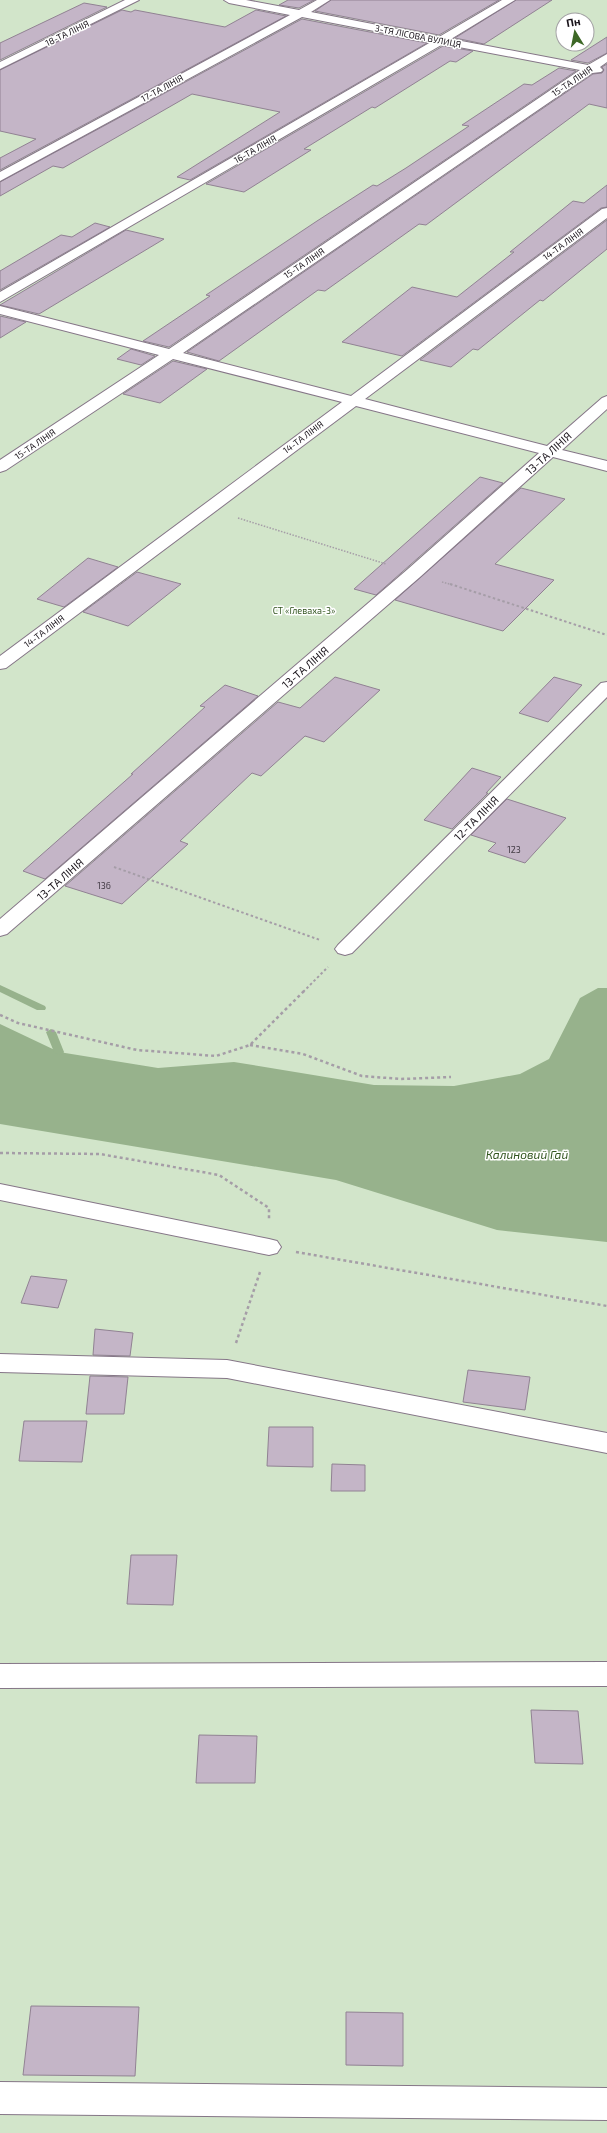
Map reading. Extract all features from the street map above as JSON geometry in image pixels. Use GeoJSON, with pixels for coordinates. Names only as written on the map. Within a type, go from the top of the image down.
{"type":"FeatureCollection","features":[{"type":"Feature","properties":{"kind":"street","name":"18-ТА ЛІНІЯ"},"geometry":{"type":"LineString","coordinates":[[0,66],[134,0]]}},
{"type":"Feature","properties":{"kind":"street","name":"3-ТЯ ЛІСОВА ВУЛИЦЯ"},"geometry":{"type":"LineString","coordinates":[[229,0],[607,72]]}},
{"type":"Feature","properties":{"kind":"street","name":"17-ТА ЛІНІЯ"},"geometry":{"type":"LineString","coordinates":[[0,177],[325,0]]}},
{"type":"Feature","properties":{"kind":"street","name":"16-ТА ЛІНІЯ"},"geometry":{"type":"LineString","coordinates":[[0,298],[443,41],[510,0]]}},
{"type":"Feature","properties":{"kind":"street","name":"15-ТА ЛІНІЯ"},"geometry":{"type":"LineString","coordinates":[[0,467],[171,354],[607,57]]}},
{"type":"Feature","properties":{"kind":"street","name":"14-ТА ЛІНІЯ"},"geometry":{"type":"LineString","coordinates":[[0,664],[352,400],[607,212]]}},
{"type":"Feature","properties":{"kind":"street"},"geometry":{"type":"LineString","coordinates":[[0,310],[607,466]]}},
{"type":"Feature","properties":{"kind":"street","name":"13-ТА ЛІНІЯ"},"geometry":{"type":"LineString","coordinates":[[0,930],[414,573],[549,451],[607,401]]}},
{"type":"Feature","properties":{"kind":"street","name":"12-ТА ЛІНІЯ"},"geometry":{"type":"LineString","coordinates":[[345,949],[607,687]]}},
{"type":"Feature","properties":{"kind":"street"},"geometry":{"type":"LineString","coordinates":[[0,1192],[269,1247]]}},
{"type":"Feature","properties":{"kind":"street"},"geometry":{"type":"LineString","coordinates":[[0,1363],[227,1369],[607,1443]]}},
{"type":"Feature","properties":{"kind":"street"},"geometry":{"type":"LineString","coordinates":[[0,1676],[607,1674]]}},
{"type":"Feature","properties":{"kind":"street"},"geometry":{"type":"LineString","coordinates":[[0,2098],[607,2104]]}},
{"type":"Feature","properties":{"kind":"path"},"geometry":{"type":"LineString","coordinates":[[0,1015],[18,1023],[137,1050],[216,1056],[250,1045],[345,949],[86,856]]}},
{"type":"Feature","properties":{"kind":"path"},"geometry":{"type":"LineString","coordinates":[[250,1045],[303,1054],[362,1076],[401,1079],[451,1076]]}},
{"type":"Feature","properties":{"kind":"path"},"geometry":{"type":"LineString","coordinates":[[0,1154],[100,1154],[219,1175],[270,1208],[269,1247],[227,1369]]}},
{"type":"Feature","properties":{"kind":"path"},"geometry":{"type":"LineString","coordinates":[[269,1247],[607,1306]]}},
{"type":"Feature","properties":{"kind":"green space","name":"СТ «Глеваха-3»"},"geometry":{"type":"Polygon","coordinates":[[[0,0],[607,0],[607,2133],[0,2133],[0,0]]]}},
{"type":"Feature","properties":{"kind":"water","name":"Калиновий Гай"},"geometry":{"type":"Polygon","coordinates":[[[598,988],[607,988],[607,1242],[497,1230],[336,1180],[0,1124],[0,1024],[59,1052],[158,1068],[234,1062],[374,1085],[454,1086],[520,1074],[549,1059],[580,998],[598,988]]]}},
{"type":"Feature","properties":{"kind":"building"},"geometry":{"type":"Polygon","coordinates":[[[288,0],[314,0],[299,8],[279,5],[288,0]]]}},
{"type":"Feature","properties":{"kind":"building"},"geometry":{"type":"Polygon","coordinates":[[[331,0],[499,0],[439,35],[315,11],[331,0]]]}},
{"type":"Feature","properties":{"kind":"building"},"geometry":{"type":"Polygon","coordinates":[[[516,0],[552,0],[484,44],[455,38],[516,0]]]}},
{"type":"Feature","properties":{"kind":"building"},"geometry":{"type":"Polygon","coordinates":[[[84,3],[107,7],[0,60],[0,43],[84,3]]]}},
{"type":"Feature","properties":{"kind":"building"},"geometry":{"type":"Polygon","coordinates":[[[122,10],[131,12],[135,10],[225,27],[256,10],[286,16],[0,170],[0,158],[36,139],[0,131],[0,70],[122,10]]]}},
{"type":"Feature","properties":{"kind":"building"},"geometry":{"type":"Polygon","coordinates":[[[302,19],[427,43],[190,180],[177,177],[280,112],[192,94],[63,168],[53,166],[0,196],[0,182],[302,19]]]}},
{"type":"Feature","properties":{"kind":"building"},"geometry":{"type":"Polygon","coordinates":[[[607,37],[607,53],[588,63],[571,60],[584,52],[595,52],[595,45],[607,37]]]}},
{"type":"Feature","properties":{"kind":"building"},"geometry":{"type":"Polygon","coordinates":[[[443,46],[473,51],[456,62],[450,61],[375,108],[372,107],[304,149],[311,150],[244,192],[206,184],[443,46]]]}},
{"type":"Feature","properties":{"kind":"building"},"geometry":{"type":"Polygon","coordinates":[[[607,64],[607,108],[589,104],[426,225],[419,224],[325,291],[318,290],[219,361],[187,352],[593,74],[602,73],[604,70],[602,67],[607,64]]]}},
{"type":"Feature","properties":{"kind":"building"},"geometry":{"type":"Polygon","coordinates":[[[559,68],[576,71],[169,347],[143,341],[210,296],[206,295],[317,221],[373,185],[377,186],[406,168],[469,126],[462,125],[524,84],[532,85],[559,68]]]}},
{"type":"Feature","properties":{"kind":"building"},"geometry":{"type":"Polygon","coordinates":[[[607,185],[607,207],[601,208],[402,356],[342,342],[412,287],[457,297],[514,252],[510,252],[573,201],[584,203],[607,185]]]}},
{"type":"Feature","properties":{"kind":"building"},"geometry":{"type":"Polygon","coordinates":[[[607,220],[607,249],[543,301],[540,300],[478,350],[473,349],[451,367],[420,360],[607,220]]]}},
{"type":"Feature","properties":{"kind":"building"},"geometry":{"type":"Polygon","coordinates":[[[95,223],[110,227],[0,290],[0,271],[61,235],[72,237],[95,223]]]}},
{"type":"Feature","properties":{"kind":"building"},"geometry":{"type":"Polygon","coordinates":[[[126,230],[164,239],[39,314],[0,305],[126,230]]]}},
{"type":"Feature","properties":{"kind":"building"},"geometry":{"type":"Polygon","coordinates":[[[0,316],[26,322],[0,338],[0,316]]]}},
{"type":"Feature","properties":{"kind":"building"},"geometry":{"type":"Polygon","coordinates":[[[131,349],[155,356],[141,365],[117,359],[131,349]]]}},
{"type":"Feature","properties":{"kind":"building"},"geometry":{"type":"Polygon","coordinates":[[[173,361],[207,369],[160,403],[123,394],[173,361]]]}},
{"type":"Feature","properties":{"kind":"building"},"geometry":{"type":"Polygon","coordinates":[[[480,477],[503,483],[376,595],[354,589],[480,477]]]}},
{"type":"Feature","properties":{"kind":"building"},"geometry":{"type":"Polygon","coordinates":[[[521,488],[565,499],[495,564],[554,580],[503,631],[395,600],[521,488]]]}},
{"type":"Feature","properties":{"kind":"building"},"geometry":{"type":"Polygon","coordinates":[[[88,558],[118,567],[64,607],[37,599],[88,558]]]}},
{"type":"Feature","properties":{"kind":"building"},"geometry":{"type":"Polygon","coordinates":[[[137,572],[181,584],[128,626],[83,612],[137,572]]]}},
{"type":"Feature","properties":{"kind":"building"},"geometry":{"type":"Polygon","coordinates":[[[335,677],[380,690],[324,742],[305,736],[261,776],[252,773],[180,841],[188,844],[122,904],[65,886],[278,702],[300,708],[335,677]]]}},
{"type":"Feature","properties":{"kind":"building"},"geometry":{"type":"Polygon","coordinates":[[[554,677],[582,685],[548,722],[519,713],[554,677]]]}},
{"type":"Feature","properties":{"kind":"building"},"geometry":{"type":"Polygon","coordinates":[[[225,685],[258,696],[45,879],[23,871],[133,774],[131,774],[205,707],[200,706],[225,685]]]}},
{"type":"Feature","properties":{"kind":"building"},"geometry":{"type":"Polygon","coordinates":[[[472,768],[501,777],[486,793],[488,793],[452,829],[424,820],[472,768]]]}},
{"type":"Feature","properties":{"kind":"building"},"geometry":{"type":"Polygon","coordinates":[[[507,799],[566,818],[525,863],[488,851],[496,843],[471,835],[507,799]]]}},
{"type":"Feature","properties":{"kind":"building"},"geometry":{"type":"Polygon","coordinates":[[[31,1276],[67,1280],[58,1308],[21,1303],[31,1276]]]}},
{"type":"Feature","properties":{"kind":"building"},"geometry":{"type":"Polygon","coordinates":[[[95,1329],[133,1333],[130,1356],[93,1355],[95,1329]]]}},
{"type":"Feature","properties":{"kind":"building"},"geometry":{"type":"Polygon","coordinates":[[[468,1370],[530,1377],[525,1410],[463,1402],[468,1370]]]}},
{"type":"Feature","properties":{"kind":"building"},"geometry":{"type":"Polygon","coordinates":[[[90,1376],[128,1377],[124,1414],[86,1414],[90,1376]]]}},
{"type":"Feature","properties":{"kind":"building"},"geometry":{"type":"Polygon","coordinates":[[[24,1421],[87,1421],[82,1462],[19,1461],[24,1421]]]}},
{"type":"Feature","properties":{"kind":"building"},"geometry":{"type":"Polygon","coordinates":[[[269,1427],[313,1427],[313,1467],[267,1466],[269,1427]]]}},
{"type":"Feature","properties":{"kind":"building"},"geometry":{"type":"Polygon","coordinates":[[[332,1464],[365,1465],[365,1491],[331,1491],[332,1464]]]}},
{"type":"Feature","properties":{"kind":"building"},"geometry":{"type":"Polygon","coordinates":[[[131,1555],[177,1555],[173,1605],[127,1604],[131,1555]]]}},
{"type":"Feature","properties":{"kind":"building"},"geometry":{"type":"Polygon","coordinates":[[[531,1710],[578,1711],[583,1764],[535,1763],[531,1710]]]}},
{"type":"Feature","properties":{"kind":"building"},"geometry":{"type":"Polygon","coordinates":[[[199,1735],[257,1736],[255,1783],[196,1783],[199,1735]]]}},
{"type":"Feature","properties":{"kind":"building"},"geometry":{"type":"Polygon","coordinates":[[[31,2006],[139,2007],[135,2076],[23,2075],[31,2006]]]}},
{"type":"Feature","properties":{"kind":"building"},"geometry":{"type":"Polygon","coordinates":[[[346,2012],[403,2013],[403,2066],[346,2065],[346,2012]]]}},
{"type":"Feature","properties":{"kind":"waterway"},"geometry":{"type":"LineString","coordinates":[[0,988],[41,1008]]}},
{"type":"Feature","properties":{"kind":"waterway"},"geometry":{"type":"LineString","coordinates":[[51,1032],[59,1052]]}}]}
